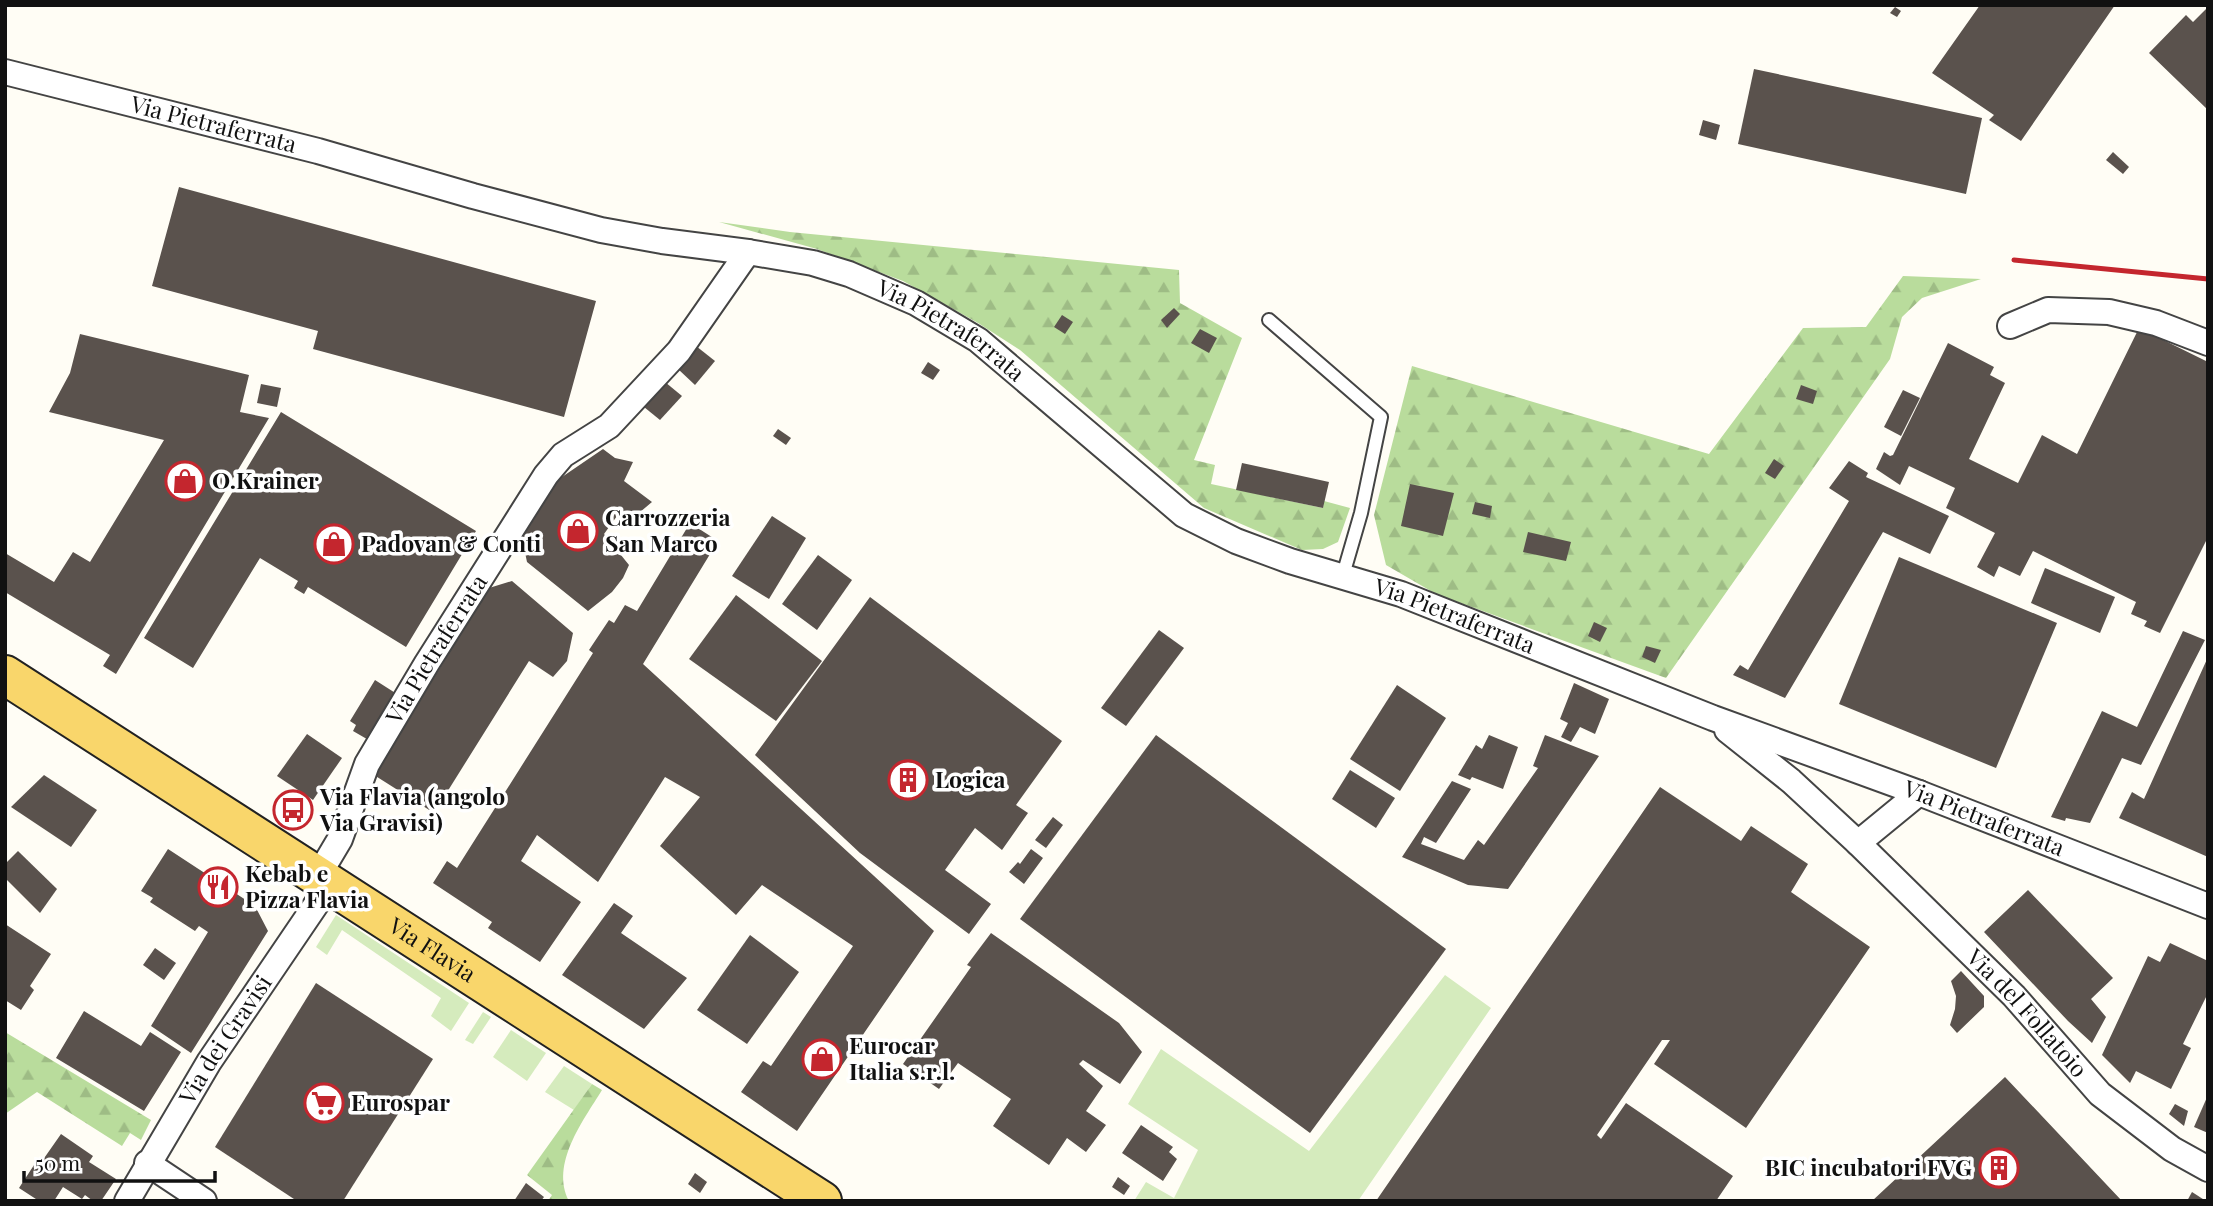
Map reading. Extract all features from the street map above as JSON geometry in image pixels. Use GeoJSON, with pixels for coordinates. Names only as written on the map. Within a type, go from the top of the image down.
{"type":"FeatureCollection","features":[{"type":"Feature","properties":{"kind":"main road","name":"Via Flavia"},"geometry":{"type":"LineString","coordinates":[[5,675],[822,1201]]}},
{"type":"Feature","properties":{"kind":"street","name":"Via Pietraferrata"},"geometry":{"type":"LineString","coordinates":[[5,72],[318,151],[600,230],[662,241],[748,251],[813,263],[849,274],[916,303],[978,340],[1184,514],[1236,541],[1290,561],[1401,594],[1713,718],[1919,793],[2208,906]]}},
{"type":"Feature","properties":{"kind":"street","name":"Via Pietraferrata"},"geometry":{"type":"LineString","coordinates":[[324,880],[367,764],[426,663],[546,475],[563,455],[609,426],[680,351],[748,251]]}},
{"type":"Feature","properties":{"kind":"street"},"geometry":{"type":"LineString","coordinates":[[2010,326],[2048,310],[2109,312],[2156,323],[2208,343]]}},
{"type":"Feature","properties":{"kind":"street","name":"Via del Follatoio"},"geometry":{"type":"LineString","coordinates":[[1713,718],[1791,781],[1858,843],[2014,996],[2100,1094],[2172,1149],[2208,1169]]}},
{"type":"Feature","properties":{"kind":"street"},"geometry":{"type":"LineString","coordinates":[[1858,843],[1919,793]]}},
{"type":"Feature","properties":{"kind":"street","name":"Via dei Gravisi"},"geometry":{"type":"LineString","coordinates":[[127,1201],[147,1163],[324,880]]}},
{"type":"Feature","properties":{"kind":"street"},"geometry":{"type":"LineString","coordinates":[[147,1163],[204,1201]]}},
{"type":"Feature","properties":{"kind":"lane"},"geometry":{"type":"LineString","coordinates":[[1269,320],[1381,417],[1361,513],[1343,575]]}},
{"type":"Feature","properties":{"kind":"green space"},"geometry":{"type":"Polygon","coordinates":[[[719,222],[790,232],[1179,270],[1180,303],[1242,338],[1194,460],[1215,465],[1211,484],[1323,508],[1324,501],[1350,508],[1338,542],[1323,549],[1302,550],[1204,508],[1020,350],[903,281],[817,249],[719,222]]]}},
{"type":"Feature","properties":{"kind":"green space"},"geometry":{"type":"Polygon","coordinates":[[[1903,276],[1981,279],[1922,298],[1902,317],[1890,359],[1666,678],[1436,594],[1386,565],[1374,515],[1412,366],[1709,454],[1803,328],[1866,327],[1903,276]]]}},
{"type":"Feature","properties":{"kind":"green space"},"geometry":{"type":"Polygon","coordinates":[[[336,915],[469,1003],[451,1031],[431,1016],[441,998],[342,930],[327,955],[316,947],[336,915]]]}},
{"type":"Feature","properties":{"kind":"green space"},"geometry":{"type":"Polygon","coordinates":[[[1445,975],[1491,1008],[1358,1201],[1134,1201],[1146,1182],[1174,1198],[1198,1150],[1128,1104],[1161,1049],[1309,1151],[1445,975]]]}},
{"type":"Feature","properties":{"kind":"green space"},"geometry":{"type":"Polygon","coordinates":[[[483,1012],[491,1017],[473,1044],[465,1040],[483,1012]]]}},
{"type":"Feature","properties":{"kind":"green space"},"geometry":{"type":"Polygon","coordinates":[[[511,1030],[546,1053],[527,1081],[493,1057],[511,1030]]]}},
{"type":"Feature","properties":{"kind":"green space"},"geometry":{"type":"Polygon","coordinates":[[[5,1032],[151,1120],[141,1140],[130,1133],[122,1146],[37,1092],[5,1114],[5,1032]]]}},
{"type":"Feature","properties":{"kind":"green space"},"geometry":{"type":"Polygon","coordinates":[[[564,1066],[592,1084],[574,1110],[545,1092],[564,1066]]]}},
{"type":"Feature","properties":{"kind":"green space"},"geometry":{"type":"Polygon","coordinates":[[[592,1084],[602,1090],[571,1143],[563,1172],[569,1201],[548,1201],[552,1195],[527,1175],[592,1084]]]}},
{"type":"Feature","properties":{"kind":"building"},"geometry":{"type":"Polygon","coordinates":[[[1980,5],[2115,5],[2021,141],[1989,120],[1994,115],[1932,73],[1980,5]]]}},
{"type":"Feature","properties":{"kind":"building"},"geometry":{"type":"Polygon","coordinates":[[[1895,7],[1901,11],[1897,17],[1890,13],[1895,7]]]}},
{"type":"Feature","properties":{"kind":"building"},"geometry":{"type":"Polygon","coordinates":[[[2208,7],[2208,110],[2149,53],[2186,15],[2193,22],[2208,7]]]}},
{"type":"Feature","properties":{"kind":"building"},"geometry":{"type":"Polygon","coordinates":[[[1754,69],[1982,118],[1966,194],[1738,144],[1754,69]]]}},
{"type":"Feature","properties":{"kind":"building"},"geometry":{"type":"Polygon","coordinates":[[[1703,120],[1720,125],[1716,140],[1699,135],[1703,120]]]}},
{"type":"Feature","properties":{"kind":"building"},"geometry":{"type":"Polygon","coordinates":[[[2113,152],[2129,167],[2123,174],[2106,160],[2113,152]]]}},
{"type":"Feature","properties":{"kind":"building"},"geometry":{"type":"Polygon","coordinates":[[[179,187],[596,301],[564,417],[313,349],[318,331],[152,286],[179,187]]]}},
{"type":"Feature","properties":{"kind":"building"},"geometry":{"type":"Polygon","coordinates":[[[1174,308],[1180,314],[1167,328],[1161,320],[1174,308]]]}},
{"type":"Feature","properties":{"kind":"building"},"geometry":{"type":"Polygon","coordinates":[[[1062,315],[1073,322],[1065,334],[1054,327],[1062,315]]]}},
{"type":"Feature","properties":{"kind":"building"},"geometry":{"type":"Polygon","coordinates":[[[2139,328],[2208,362],[2208,537],[2160,633],[2144,626],[2147,621],[2131,614],[2136,602],[2033,551],[2020,576],[1999,566],[1994,577],[1977,567],[1995,533],[1946,508],[1955,488],[1909,466],[1900,485],[1876,469],[1884,452],[1893,455],[1948,343],[1994,367],[1990,375],[2005,383],[1969,459],[2018,483],[2042,435],[2077,454],[2139,328]]]}},
{"type":"Feature","properties":{"kind":"building"},"geometry":{"type":"Polygon","coordinates":[[[1200,329],[1217,338],[1209,353],[1191,343],[1200,329]]]}},
{"type":"Feature","properties":{"kind":"building","name":"O.Krainer"},"geometry":{"type":"Polygon","coordinates":[[[80,334],[249,375],[240,412],[269,418],[116,674],[103,666],[110,655],[5,592],[5,553],[54,582],[73,552],[90,562],[164,440],[49,412],[70,373],[80,334]]]}},
{"type":"Feature","properties":{"kind":"building"},"geometry":{"type":"Polygon","coordinates":[[[696,346],[715,361],[695,385],[678,369],[696,346]]]}},
{"type":"Feature","properties":{"kind":"building"},"geometry":{"type":"Polygon","coordinates":[[[928,362],[940,370],[933,380],[921,373],[928,362]]]}},
{"type":"Feature","properties":{"kind":"building"},"geometry":{"type":"Polygon","coordinates":[[[665,382],[682,396],[660,420],[644,407],[665,382]]]}},
{"type":"Feature","properties":{"kind":"building"},"geometry":{"type":"Polygon","coordinates":[[[261,384],[281,388],[277,407],[257,403],[261,384]]]}},
{"type":"Feature","properties":{"kind":"building"},"geometry":{"type":"Polygon","coordinates":[[[1801,385],[1817,391],[1813,404],[1796,399],[1801,385]]]}},
{"type":"Feature","properties":{"kind":"building"},"geometry":{"type":"Polygon","coordinates":[[[1903,390],[1920,398],[1901,436],[1884,427],[1903,390]]]}},
{"type":"Feature","properties":{"kind":"building","name":"Padovan & Conti"},"geometry":{"type":"Polygon","coordinates":[[[281,412],[476,531],[406,647],[308,587],[304,594],[294,588],[298,581],[260,558],[193,668],[144,638],[281,412]]]}},
{"type":"Feature","properties":{"kind":"building"},"geometry":{"type":"Polygon","coordinates":[[[778,429],[791,438],[786,445],[773,436],[778,429]]]}},
{"type":"Feature","properties":{"kind":"building"},"geometry":{"type":"Polygon","coordinates":[[[603,449],[615,458],[633,462],[624,481],[652,502],[627,523],[617,516],[604,534],[629,565],[612,592],[588,611],[527,562],[522,538],[559,479],[603,449]]]}},
{"type":"Feature","properties":{"kind":"building"},"geometry":{"type":"Polygon","coordinates":[[[1774,459],[1784,466],[1775,479],[1765,473],[1774,459]]]}},
{"type":"Feature","properties":{"kind":"building"},"geometry":{"type":"Polygon","coordinates":[[[1849,461],[1868,473],[1866,477],[1949,516],[1930,554],[1883,532],[1785,698],[1733,675],[1740,665],[1748,670],[1849,501],[1829,488],[1849,461]]]}},
{"type":"Feature","properties":{"kind":"building"},"geometry":{"type":"Polygon","coordinates":[[[1242,463],[1329,482],[1323,508],[1236,490],[1242,463]]]}},
{"type":"Feature","properties":{"kind":"building"},"geometry":{"type":"Polygon","coordinates":[[[1410,484],[1454,493],[1443,536],[1401,526],[1410,484]]]}},
{"type":"Feature","properties":{"kind":"building"},"geometry":{"type":"Polygon","coordinates":[[[1475,502],[1492,506],[1490,518],[1472,514],[1475,502]]]}},
{"type":"Feature","properties":{"kind":"building"},"geometry":{"type":"Polygon","coordinates":[[[772,516],[806,538],[769,599],[732,576],[772,516]]]}},
{"type":"Feature","properties":{"kind":"building"},"geometry":{"type":"Polygon","coordinates":[[[690,523],[718,541],[643,664],[934,931],[797,1131],[741,1092],[763,1061],[771,1066],[853,946],[762,885],[736,915],[660,846],[700,797],[665,777],[598,882],[537,835],[521,861],[581,902],[540,962],[488,928],[492,922],[433,883],[447,861],[457,868],[593,653],[589,650],[609,620],[614,623],[625,605],[637,611],[690,523]]]}},
{"type":"Feature","properties":{"kind":"building"},"geometry":{"type":"Polygon","coordinates":[[[1528,532],[1571,542],[1566,561],[1523,552],[1528,532]]]}},
{"type":"Feature","properties":{"kind":"building"},"geometry":{"type":"Polygon","coordinates":[[[818,555],[852,580],[817,630],[782,604],[818,555]]]}},
{"type":"Feature","properties":{"kind":"building"},"geometry":{"type":"Polygon","coordinates":[[[1899,557],[2057,623],[1996,768],[1839,704],[1899,557]]]}},
{"type":"Feature","properties":{"kind":"building"},"geometry":{"type":"Polygon","coordinates":[[[2045,568],[2115,597],[2100,633],[2031,603],[2045,568]]]}},
{"type":"Feature","properties":{"kind":"building"},"geometry":{"type":"Polygon","coordinates":[[[512,581],[573,633],[567,661],[553,677],[529,661],[434,813],[374,775],[489,588],[512,581]]]}},
{"type":"Feature","properties":{"kind":"building"},"geometry":{"type":"Polygon","coordinates":[[[736,595],[822,661],[776,721],[689,659],[736,595]]]}},
{"type":"Feature","properties":{"kind":"building","name":"Logica"},"geometry":{"type":"Polygon","coordinates":[[[870,597],[1062,741],[1016,805],[1028,813],[1002,850],[975,828],[945,870],[991,904],[969,934],[860,853],[755,755],[870,597]]]}},
{"type":"Feature","properties":{"kind":"building"},"geometry":{"type":"Polygon","coordinates":[[[1594,622],[1607,628],[1600,642],[1588,636],[1594,622]]]}},
{"type":"Feature","properties":{"kind":"building"},"geometry":{"type":"Polygon","coordinates":[[[1159,630],[1184,648],[1126,726],[1101,708],[1159,630]]]}},
{"type":"Feature","properties":{"kind":"building"},"geometry":{"type":"Polygon","coordinates":[[[2183,631],[2205,640],[2141,765],[2122,758],[2090,823],[2051,817],[2102,711],[2137,727],[2183,631]]]}},
{"type":"Feature","properties":{"kind":"building"},"geometry":{"type":"Polygon","coordinates":[[[1646,646],[1661,650],[1655,663],[1642,657],[1646,646]]]}},
{"type":"Feature","properties":{"kind":"building"},"geometry":{"type":"Polygon","coordinates":[[[2208,657],[2208,857],[2119,818],[2132,792],[2144,799],[2208,657]]]}},
{"type":"Feature","properties":{"kind":"building"},"geometry":{"type":"Polygon","coordinates":[[[375,680],[400,696],[372,742],[353,731],[356,725],[350,721],[375,680]]]}},
{"type":"Feature","properties":{"kind":"building"},"geometry":{"type":"Polygon","coordinates":[[[1574,683],[1609,699],[1595,734],[1580,727],[1571,742],[1561,737],[1568,723],[1560,719],[1574,683]]]}},
{"type":"Feature","properties":{"kind":"building"},"geometry":{"type":"Polygon","coordinates":[[[1397,685],[1446,718],[1400,791],[1350,759],[1397,685]]]}},
{"type":"Feature","properties":{"kind":"building"},"geometry":{"type":"Polygon","coordinates":[[[307,734],[342,758],[313,800],[277,776],[307,734]]]}},
{"type":"Feature","properties":{"kind":"building"},"geometry":{"type":"Polygon","coordinates":[[[1156,735],[1446,949],[1310,1133],[1020,919],[1156,735]]]}},
{"type":"Feature","properties":{"kind":"building"},"geometry":{"type":"Polygon","coordinates":[[[1489,735],[1518,747],[1503,789],[1472,777],[1470,780],[1458,775],[1476,745],[1482,749],[1489,735]]]}},
{"type":"Feature","properties":{"kind":"building"},"geometry":{"type":"Polygon","coordinates":[[[1545,735],[1599,756],[1508,889],[1468,885],[1402,857],[1452,781],[1471,789],[1436,843],[1424,837],[1421,844],[1464,860],[1478,840],[1484,845],[1538,768],[1533,766],[1545,735]]]}},
{"type":"Feature","properties":{"kind":"building"},"geometry":{"type":"Polygon","coordinates":[[[1350,770],[1395,798],[1376,828],[1332,799],[1350,770]]]}},
{"type":"Feature","properties":{"kind":"building"},"geometry":{"type":"Polygon","coordinates":[[[44,775],[97,810],[71,847],[11,807],[44,775]]]}},
{"type":"Feature","properties":{"kind":"building"},"geometry":{"type":"Polygon","coordinates":[[[1660,787],[1741,841],[1751,826],[1808,864],[1791,892],[1870,947],[1746,1128],[1654,1064],[1670,1040],[1662,1040],[1597,1135],[1601,1139],[1626,1103],[1733,1176],[1716,1201],[1376,1201],[1660,787]]]}},
{"type":"Feature","properties":{"kind":"building"},"geometry":{"type":"Polygon","coordinates":[[[1053,817],[1063,825],[1046,848],[1035,840],[1053,817]]]}},
{"type":"Feature","properties":{"kind":"building"},"geometry":{"type":"Polygon","coordinates":[[[168,849],[255,906],[268,931],[191,1053],[151,1026],[208,932],[199,926],[195,931],[150,902],[153,898],[141,891],[168,849]]]}},
{"type":"Feature","properties":{"kind":"building"},"geometry":{"type":"Polygon","coordinates":[[[1031,849],[1043,858],[1024,884],[1009,872],[1018,862],[1020,864],[1031,849]]]}},
{"type":"Feature","properties":{"kind":"building"},"geometry":{"type":"Polygon","coordinates":[[[18,851],[57,889],[40,913],[5,878],[5,864],[18,851]]]}},
{"type":"Feature","properties":{"kind":"building"},"geometry":{"type":"Polygon","coordinates":[[[2028,890],[2113,978],[2091,999],[2106,1017],[2092,1043],[1984,932],[2028,890]]]}},
{"type":"Feature","properties":{"kind":"building"},"geometry":{"type":"Polygon","coordinates":[[[614,903],[633,916],[621,933],[687,978],[644,1029],[562,975],[614,903]]]}},
{"type":"Feature","properties":{"kind":"building"},"geometry":{"type":"Polygon","coordinates":[[[5,924],[51,954],[30,986],[34,990],[21,1010],[5,1000],[5,924]]]}},
{"type":"Feature","properties":{"kind":"building"},"geometry":{"type":"Polygon","coordinates":[[[991,933],[1119,1023],[1142,1052],[1120,1084],[1083,1060],[1079,1064],[1103,1086],[1086,1111],[1106,1125],[1086,1152],[1067,1138],[1049,1165],[993,1126],[1011,1099],[958,1063],[939,1089],[903,1064],[971,967],[967,965],[991,933]]]}},
{"type":"Feature","properties":{"kind":"building"},"geometry":{"type":"Polygon","coordinates":[[[750,935],[799,972],[747,1044],[697,1010],[750,935]]]}},
{"type":"Feature","properties":{"kind":"building"},"geometry":{"type":"Polygon","coordinates":[[[2170,943],[2208,961],[2208,993],[2183,1044],[2191,1048],[2171,1089],[2136,1071],[2130,1083],[2102,1055],[2148,956],[2160,962],[2170,943]]]}},
{"type":"Feature","properties":{"kind":"building"},"geometry":{"type":"Polygon","coordinates":[[[155,948],[176,963],[164,980],[143,965],[155,948]]]}},
{"type":"Feature","properties":{"kind":"building"},"geometry":{"type":"Polygon","coordinates":[[[1961,971],[1984,996],[1984,1007],[1957,1033],[1950,1025],[1956,996],[1951,981],[1961,971]]]}},
{"type":"Feature","properties":{"kind":"building","name":"Eurospar"},"geometry":{"type":"Polygon","coordinates":[[[316,983],[433,1059],[343,1201],[297,1201],[215,1147],[316,983]]]}},
{"type":"Feature","properties":{"kind":"building"},"geometry":{"type":"Polygon","coordinates":[[[84,1011],[141,1046],[150,1032],[181,1052],[144,1111],[56,1058],[84,1011]]]}},
{"type":"Feature","properties":{"kind":"building","name":"BIC incubatori FVG"},"geometry":{"type":"Polygon","coordinates":[[[2005,1077],[2122,1201],[1872,1201],[1943,1135],[2005,1077]]]}},
{"type":"Feature","properties":{"kind":"building"},"geometry":{"type":"Polygon","coordinates":[[[2208,1095],[2208,1133],[2194,1127],[2208,1095]]]}},
{"type":"Feature","properties":{"kind":"building"},"geometry":{"type":"Polygon","coordinates":[[[2175,1104],[2188,1111],[2184,1126],[2169,1114],[2175,1104]]]}},
{"type":"Feature","properties":{"kind":"building"},"geometry":{"type":"Polygon","coordinates":[[[1141,1125],[1173,1147],[1169,1152],[1177,1159],[1163,1181],[1122,1153],[1141,1125]]]}},
{"type":"Feature","properties":{"kind":"building"},"geometry":{"type":"Polygon","coordinates":[[[61,1134],[93,1156],[89,1162],[116,1179],[101,1201],[93,1201],[85,1195],[82,1199],[63,1187],[54,1201],[39,1201],[19,1188],[36,1162],[40,1164],[61,1134]]]}},
{"type":"Feature","properties":{"kind":"building"},"geometry":{"type":"Polygon","coordinates":[[[695,1173],[707,1182],[700,1193],[688,1184],[695,1173]]]}},
{"type":"Feature","properties":{"kind":"building"},"geometry":{"type":"Polygon","coordinates":[[[1118,1177],[1130,1186],[1124,1195],[1112,1187],[1118,1177]]]}},
{"type":"Feature","properties":{"kind":"building"},"geometry":{"type":"Polygon","coordinates":[[[526,1183],[544,1197],[541,1201],[514,1201],[526,1183]]]}},
{"type":"Feature","properties":{"kind":"building"},"geometry":{"type":"Polygon","coordinates":[[[2192,1192],[2206,1201],[2187,1201],[2192,1192]]]}},
{"type":"Feature","properties":{"kind":"railway"},"geometry":{"type":"LineString","coordinates":[[2014,260],[2208,279]]}},
{"type":"Feature","properties":{"kind":"place","name":"O.Krainer"},"geometry":{"type":"Point","coordinates":[185,481]}},
{"type":"Feature","properties":{"kind":"place","name":"Carrozzeria San Marco"},"geometry":{"type":"Point","coordinates":[578,531]}},
{"type":"Feature","properties":{"kind":"place","name":"Padovan & Conti"},"geometry":{"type":"Point","coordinates":[334,544]}},
{"type":"Feature","properties":{"kind":"place","name":"Logica"},"geometry":{"type":"Point","coordinates":[908,780]}},
{"type":"Feature","properties":{"kind":"place","name":"Via Flavia (angolo Via Gravisi)"},"geometry":{"type":"Point","coordinates":[293,810]}},
{"type":"Feature","properties":{"kind":"place","name":"Kebab e Pizza Flavia"},"geometry":{"type":"Point","coordinates":[218,887]}},
{"type":"Feature","properties":{"kind":"place","name":"Eurocar Italia s.r.l."},"geometry":{"type":"Point","coordinates":[822,1059]}},
{"type":"Feature","properties":{"kind":"place","name":"Eurospar"},"geometry":{"type":"Point","coordinates":[324,1103]}},
{"type":"Feature","properties":{"kind":"place","name":"BIC incubatori FVG"},"geometry":{"type":"Point","coordinates":[1999,1168]}}]}
